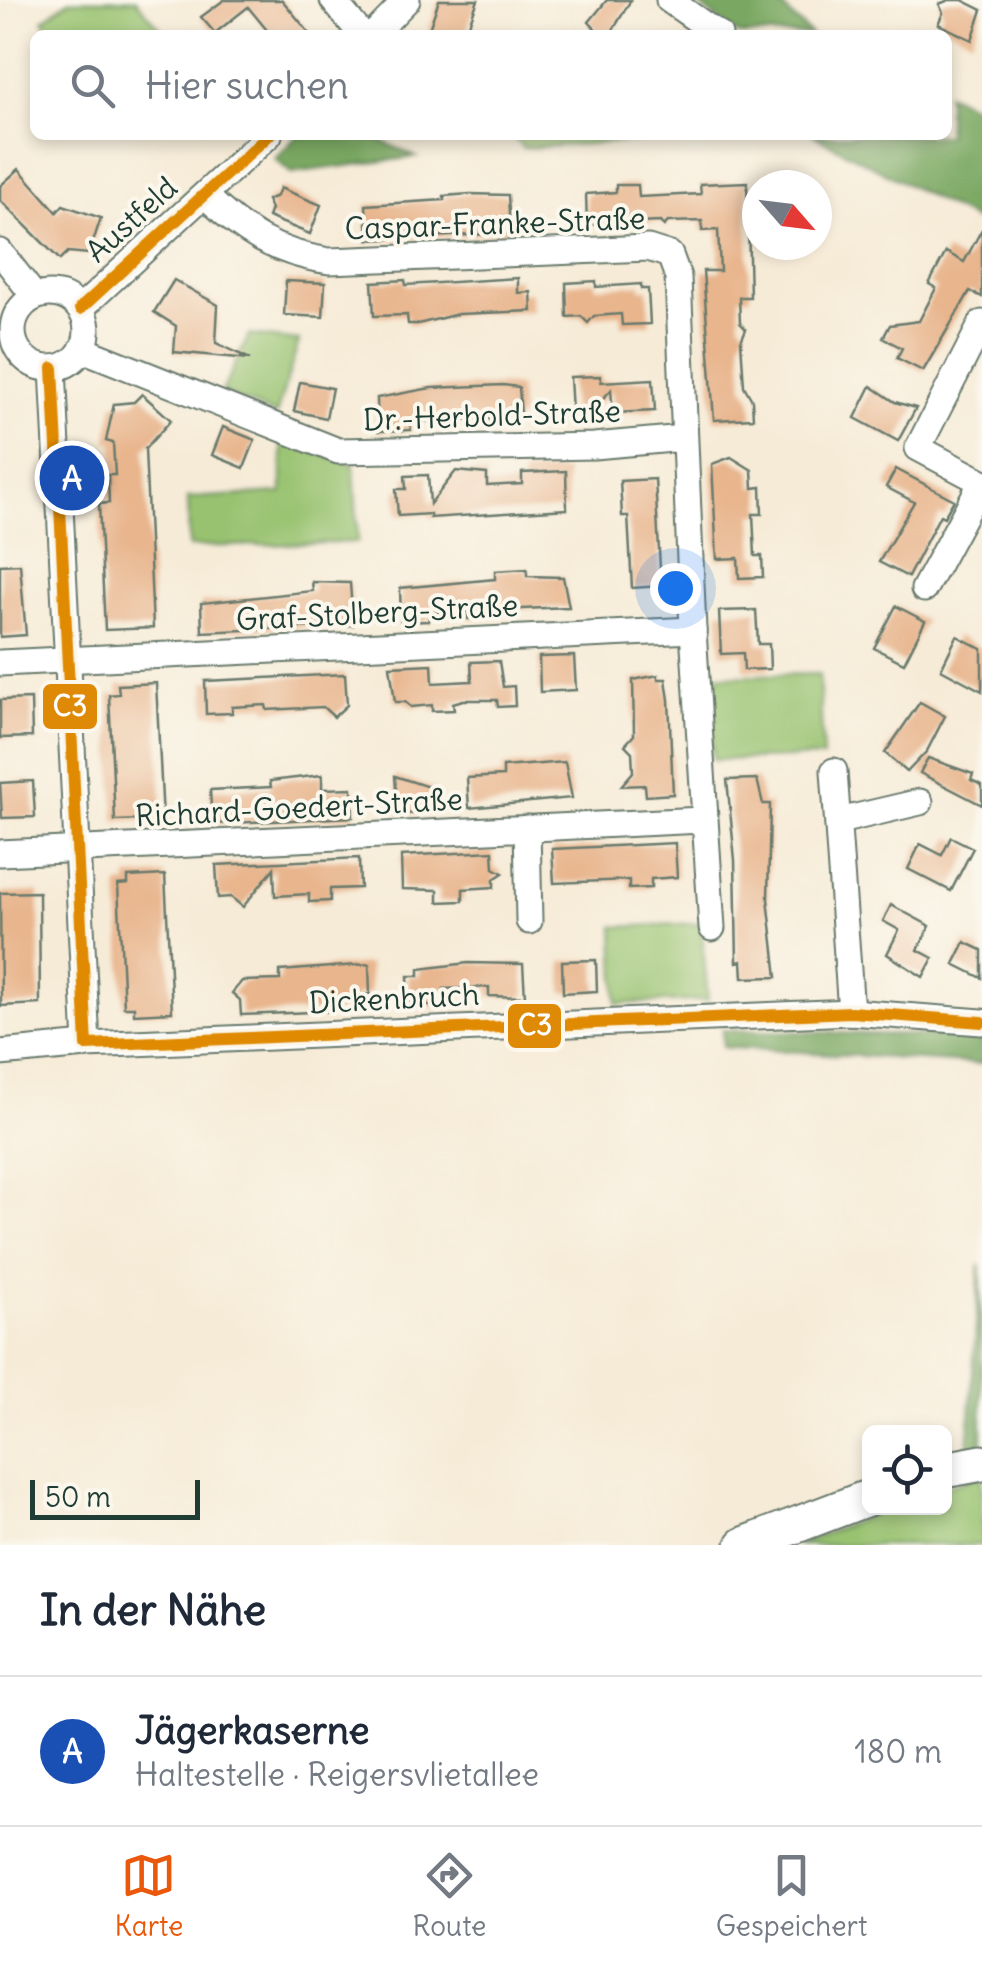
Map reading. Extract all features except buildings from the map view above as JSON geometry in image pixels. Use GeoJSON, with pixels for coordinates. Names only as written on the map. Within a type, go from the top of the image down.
{"type":"FeatureCollection","features":[{"type":"Feature","properties":{"kind":"main road"},"geometry":{"type":"LineString","coordinates":[[952,1469],[982,1463]]}},
{"type":"Feature","properties":{"kind":"main road"},"geometry":{"type":"LineString","coordinates":[[744,1545],[862,1500]]}},
{"type":"Feature","properties":{"kind":"street"},"geometry":{"type":"LineString","coordinates":[[332,0],[358,30]]}},
{"type":"Feature","properties":{"kind":"street"},"geometry":{"type":"LineString","coordinates":[[378,30],[407,0]]}},
{"type":"Feature","properties":{"kind":"street"},"geometry":{"type":"LineString","coordinates":[[669,0],[712,30]]}},
{"type":"Feature","properties":{"kind":"street","name":"Austfeld"},"geometry":{"type":"LineString","coordinates":[[80,310],[263,140]]}},
{"type":"Feature","properties":{"kind":"street","name":"Caspar-Franke-Straße"},"geometry":{"type":"LineString","coordinates":[[206,195],[236,226],[261,242],[289,255],[329,261],[661,249],[676,264],[703,820],[712,928]]}},
{"type":"Feature","properties":{"kind":"street"},"geometry":{"type":"LineString","coordinates":[[0,252],[35,296]]}},
{"type":"Feature","properties":{"kind":"street"},"geometry":{"type":"LineString","coordinates":[[60,295],[80,310],[86,325],[82,349],[67,364],[52,368],[34,364],[8,348],[18,312],[35,296],[60,295]]}},
{"type":"Feature","properties":{"kind":"street"},"geometry":{"type":"LineString","coordinates":[[924,588],[982,482],[918,448],[982,323]]}},
{"type":"Feature","properties":{"kind":"street","name":"Dr.-Herbold-Straße"},"geometry":{"type":"LineString","coordinates":[[82,349],[338,451],[575,446],[684,438]]}},
{"type":"Feature","properties":{"kind":"street"},"geometry":{"type":"LineString","coordinates":[[52,368],[64,660],[87,1045]]}},
{"type":"Feature","properties":{"kind":"street","name":"Graf-Stolberg-Straße"},"geometry":{"type":"LineString","coordinates":[[0,662],[693,630]]}},
{"type":"Feature","properties":{"kind":"street"},"geometry":{"type":"LineString","coordinates":[[834,770],[851,1012]]}},
{"type":"Feature","properties":{"kind":"street"},"geometry":{"type":"LineString","coordinates":[[840,820],[920,802]]}},
{"type":"Feature","properties":{"kind":"street","name":"Richard-Goedert-Straße"},"geometry":{"type":"LineString","coordinates":[[0,853],[703,820]]}},
{"type":"Feature","properties":{"kind":"street"},"geometry":{"type":"LineString","coordinates":[[527,828],[528,921]]}},
{"type":"Feature","properties":{"kind":"street","name":"Dickenbruch"},"geometry":{"type":"LineString","coordinates":[[0,1053],[87,1045],[851,1012],[982,1022]]}},
{"type":"Feature","properties":{"kind":"green space"},"geometry":{"type":"Polygon","coordinates":[[[70,0],[136,0],[162,30],[52,30],[43,20],[70,0]]]}},
{"type":"Feature","properties":{"kind":"green space"},"geometry":{"type":"Polygon","coordinates":[[[692,0],[775,0],[806,30],[732,30],[692,0]]]}},
{"type":"Feature","properties":{"kind":"green space"},"geometry":{"type":"Polygon","coordinates":[[[952,95],[982,110],[982,224],[822,140],[952,140],[952,95]]]}},
{"type":"Feature","properties":{"kind":"green space"},"geometry":{"type":"Polygon","coordinates":[[[293,140],[380,140],[416,157],[291,173],[275,159],[293,140]]]}},
{"type":"Feature","properties":{"kind":"green space"},"geometry":{"type":"Polygon","coordinates":[[[516,140],[653,140],[523,148],[516,140]]]}},
{"type":"Feature","properties":{"kind":"green space"},"geometry":{"type":"Polygon","coordinates":[[[249,335],[299,341],[276,415],[222,392],[249,335]]]}},
{"type":"Feature","properties":{"kind":"green space"},"geometry":{"type":"Polygon","coordinates":[[[282,439],[354,465],[358,542],[189,547],[188,498],[282,493],[282,439]]]}},
{"type":"Feature","properties":{"kind":"green space"},"geometry":{"type":"Polygon","coordinates":[[[819,674],[823,757],[713,760],[707,676],[819,674]]]}},
{"type":"Feature","properties":{"kind":"green space"},"geometry":{"type":"Polygon","coordinates":[[[701,923],[708,1000],[617,1004],[614,927],[701,923]]]}},
{"type":"Feature","properties":{"kind":"green space"},"geometry":{"type":"Polygon","coordinates":[[[722,1030],[982,1037],[982,1064],[723,1047],[722,1030]]]}},
{"type":"Feature","properties":{"kind":"green space"},"geometry":{"type":"Polygon","coordinates":[[[980,1264],[982,1476],[966,1478],[980,1264]]]}},
{"type":"Feature","properties":{"kind":"green space"},"geometry":{"type":"Polygon","coordinates":[[[982,1476],[982,1545],[796,1545],[872,1515],[952,1515],[952,1484],[982,1476]]]}},
{"type":"Feature","properties":{"kind":"transit line","name":"C3"},"geometry":{"type":"LineString","coordinates":[[80,309],[264,140]]}},
{"type":"Feature","properties":{"kind":"transit line","name":"C3"},"geometry":{"type":"LineString","coordinates":[[53,368],[87,1045]]}},
{"type":"Feature","properties":{"kind":"transit line","name":"C3"},"geometry":{"type":"LineString","coordinates":[[87,1045],[851,1012],[982,1022]]}},
{"type":"Feature","properties":{"kind":"place","name":"Jägerkaserne"},"geometry":{"type":"Point","coordinates":[72,478]}}]}
